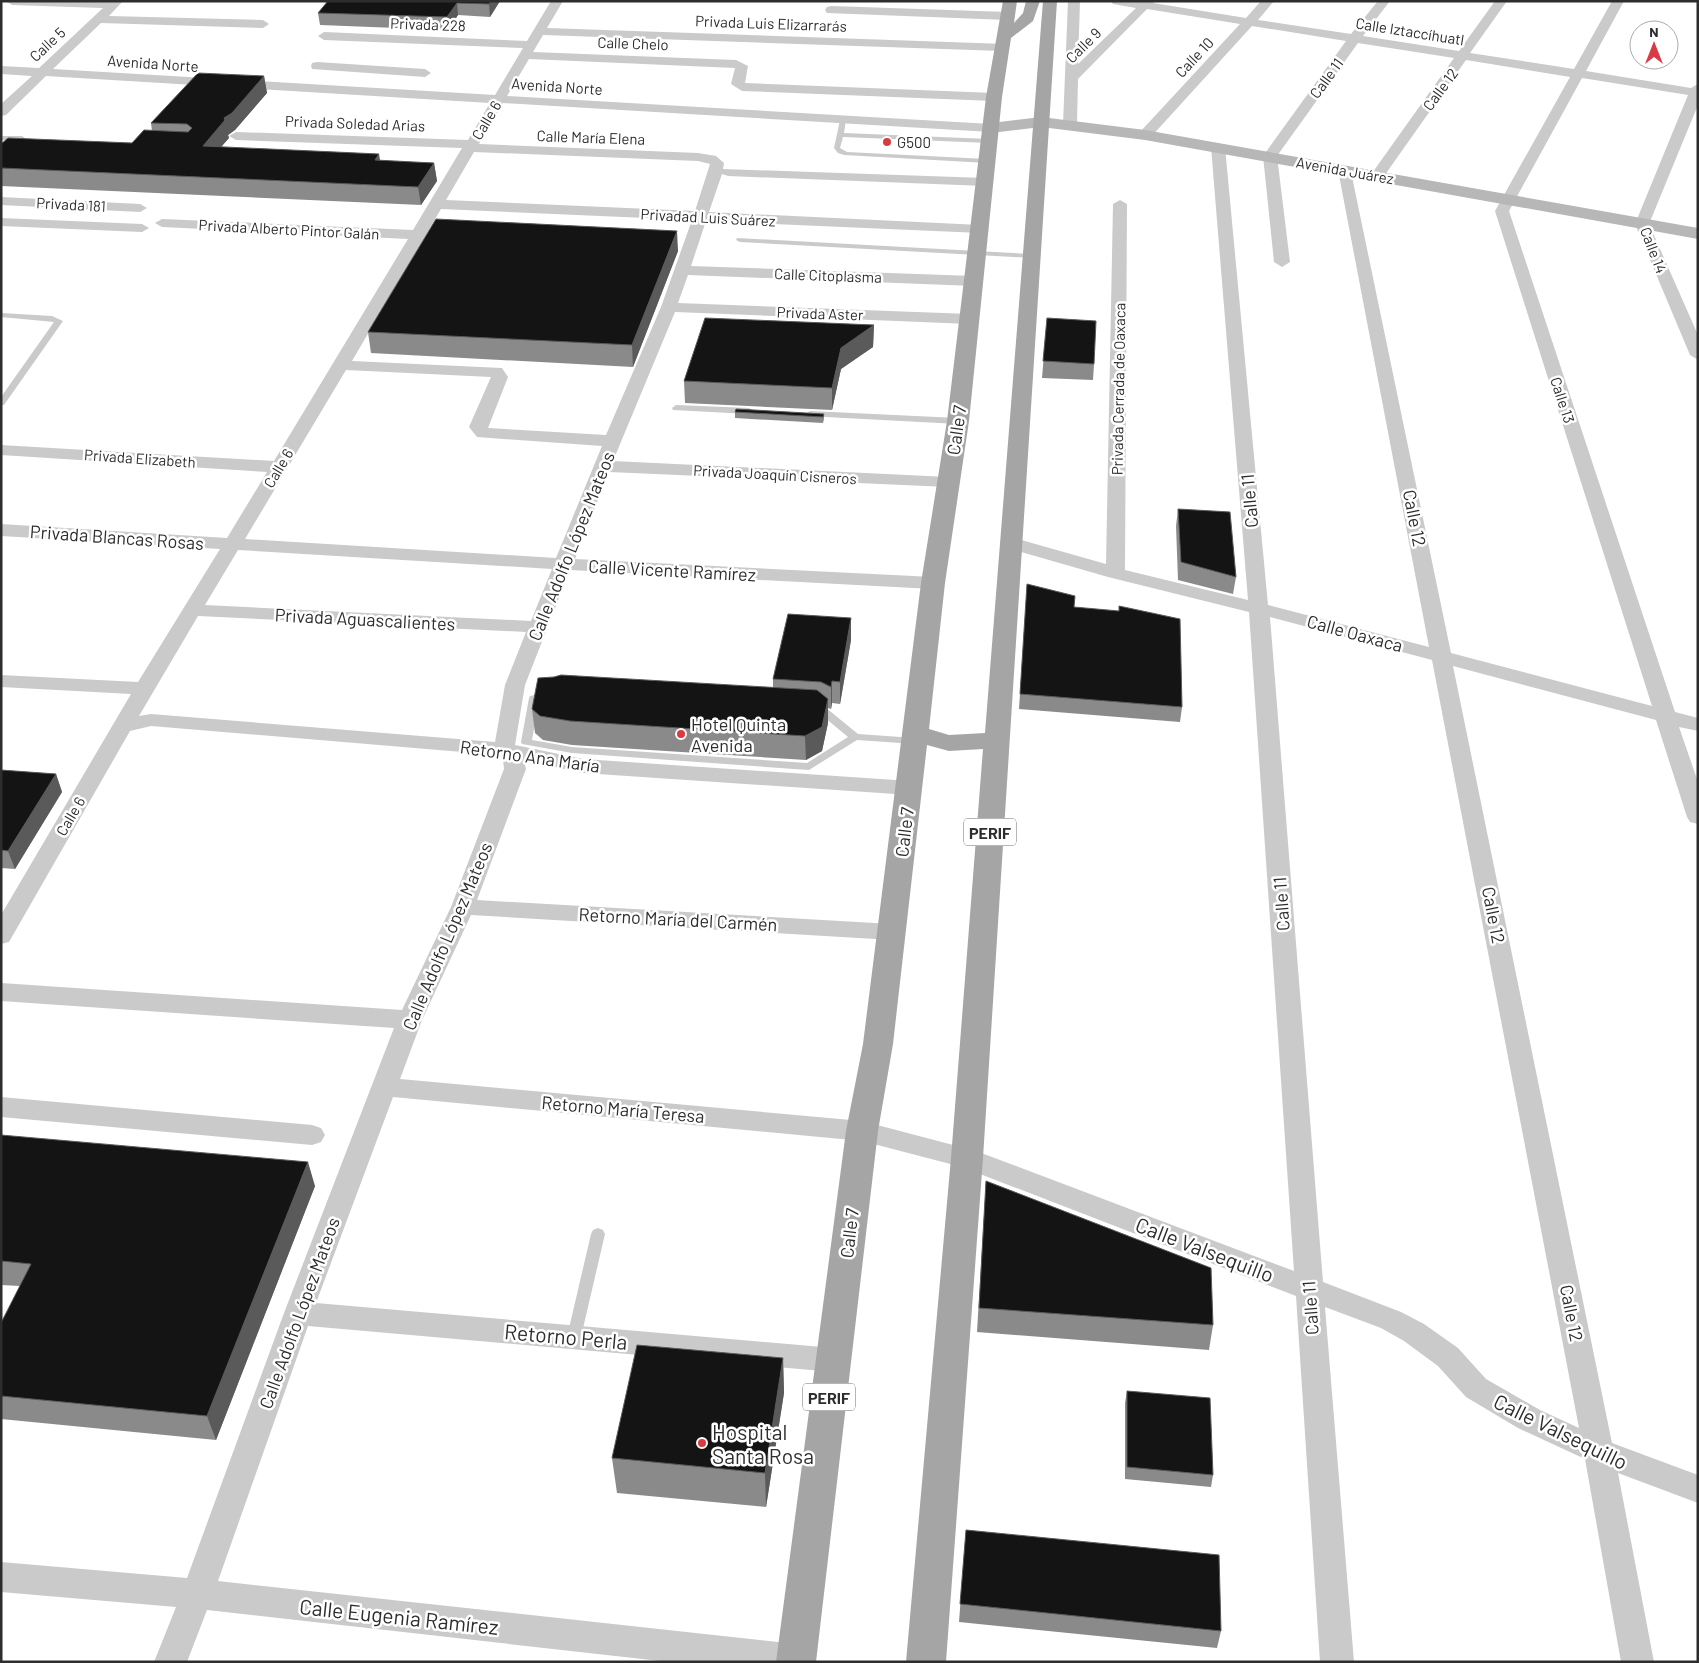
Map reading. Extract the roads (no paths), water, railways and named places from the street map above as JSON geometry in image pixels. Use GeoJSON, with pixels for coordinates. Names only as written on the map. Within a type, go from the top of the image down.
{"type":"FeatureCollection","features":[{"type":"Feature","properties":{"kind":"main road"},"geometry":{"type":"LineString","coordinates":[[1003,41],[1025,24],[1038,5]]}},
{"type":"Feature","properties":{"kind":"main road","name":"PERIF"},"geometry":{"type":"LineString","coordinates":[[926,1662],[967,1158],[1032,256],[1041,122],[1038,5]]}},
{"type":"Feature","properties":{"kind":"main road","name":"Calle 7"},"geometry":{"type":"LineString","coordinates":[[796,1661],[862,1131],[878,1044],[933,583],[958,421],[994,97],[1009,9]]}},
{"type":"Feature","properties":{"kind":"main road"},"geometry":{"type":"LineString","coordinates":[[916,738],[949,743],[997,740]]}},
{"type":"Feature","properties":{"kind":"street"},"geometry":{"type":"LineString","coordinates":[[12,1],[263,22]]}},
{"type":"Feature","properties":{"kind":"street","name":"Calle 6"},"geometry":{"type":"LineString","coordinates":[[1,936],[8,911],[341,365],[416,235],[437,204],[557,1]]}},
{"type":"Feature","properties":{"kind":"street"},"geometry":{"type":"LineString","coordinates":[[1072,78],[1074,1]]}},
{"type":"Feature","properties":{"kind":"street","name":"Calle Iztaccíhuatl"},"geometry":{"type":"LineString","coordinates":[[1117,1],[1147,4],[1354,39],[1697,91]]}},
{"type":"Feature","properties":{"kind":"street","name":"Calle 10"},"geometry":{"type":"LineString","coordinates":[[1144,135],[1268,1]]}},
{"type":"Feature","properties":{"kind":"street","name":"Calle 11"},"geometry":{"type":"LineString","coordinates":[[1270,156],[1354,39],[1384,1]]}},
{"type":"Feature","properties":{"kind":"street","name":"Calle 12"},"geometry":{"type":"LineString","coordinates":[[1377,176],[1464,56],[1501,1]]}},
{"type":"Feature","properties":{"kind":"street","name":"Calle 13"},"geometry":{"type":"LineString","coordinates":[[1618,1],[1502,211],[1698,817]]}},
{"type":"Feature","properties":{"kind":"street","name":"Calle 9"},"geometry":{"type":"LineString","coordinates":[[1070,124],[1072,78],[1147,4]]}},
{"type":"Feature","properties":{"kind":"street"},"geometry":{"type":"LineString","coordinates":[[831,10],[1009,9]]}},
{"type":"Feature","properties":{"kind":"street","name":"Calle 5"},"geometry":{"type":"LineString","coordinates":[[2,111],[108,10]]}},
{"type":"Feature","properties":{"kind":"street","name":"Privada 228"},"geometry":{"type":"LineString","coordinates":[[324,36],[531,44]]}},
{"type":"Feature","properties":{"kind":"street","name":"Privada Luis Elizarrarás"},"geometry":{"type":"LineString","coordinates":[[531,44],[1003,41]]}},
{"type":"Feature","properties":{"kind":"street","name":"Calle Chelo"},"geometry":{"type":"LineString","coordinates":[[531,44],[740,65],[742,68],[737,82],[738,86],[994,97]]}},
{"type":"Feature","properties":{"kind":"street"},"geometry":{"type":"LineString","coordinates":[[317,66],[425,73]]}},
{"type":"Feature","properties":{"kind":"street","name":"Avenida Norte"},"geometry":{"type":"LineString","coordinates":[[1,70],[843,120],[988,153]]}},
{"type":"Feature","properties":{"kind":"street"},"geometry":{"type":"LineString","coordinates":[[357,92],[371,70]]}},
{"type":"Feature","properties":{"kind":"street","name":"Calle 14"},"geometry":{"type":"LineString","coordinates":[[1697,91],[1642,224],[1698,355]]}},
{"type":"Feature","properties":{"kind":"street","name":"Avenida Juárez"},"geometry":{"type":"LineString","coordinates":[[988,153],[1041,122],[1070,124],[1270,156],[1698,234]]}},
{"type":"Feature","properties":{"kind":"street","name":"Privada Soledad Arias"},"geometry":{"type":"LineString","coordinates":[[236,136],[471,146]]}},
{"type":"Feature","properties":{"kind":"street","name":"Calle María Elena"},"geometry":{"type":"LineString","coordinates":[[471,146],[720,165],[988,153]]}},
{"type":"Feature","properties":{"kind":"street","name":"Calle 11"},"geometry":{"type":"LineString","coordinates":[[1218,147],[1259,608],[1337,1662]]}},
{"type":"Feature","properties":{"kind":"street"},"geometry":{"type":"LineString","coordinates":[[1270,156],[1282,262]]}},
{"type":"Feature","properties":{"kind":"street","name":"Calle Adolfo López Mateos"},"geometry":{"type":"LineString","coordinates":[[170,1662],[197,1594],[298,1313],[384,1087],[410,1020],[463,906],[515,770],[513,756],[504,749],[515,685],[602,466],[669,307],[701,217],[716,171],[716,163],[720,165]]}},
{"type":"Feature","properties":{"kind":"street","name":"Calle 12"},"geometry":{"type":"LineString","coordinates":[[1345,170],[1443,656],[1638,1662]]}},
{"type":"Feature","properties":{"kind":"street","name":"Privada 181"},"geometry":{"type":"LineString","coordinates":[[1,201],[140,208]]}},
{"type":"Feature","properties":{"kind":"street","name":"Privadad Luis Suárez"},"geometry":{"type":"LineString","coordinates":[[437,204],[980,229]]}},
{"type":"Feature","properties":{"kind":"street","name":"Privada Cerrada de Oaxaca"},"geometry":{"type":"LineString","coordinates":[[1115,573],[1120,204]]}},
{"type":"Feature","properties":{"kind":"street"},"geometry":{"type":"LineString","coordinates":[[1,222],[142,228]]}},
{"type":"Feature","properties":{"kind":"street","name":"Privada Alberto Pintor Galán"},"geometry":{"type":"LineString","coordinates":[[162,223],[416,235]]}},
{"type":"Feature","properties":{"kind":"street","name":"Calle Citoplasma"},"geometry":{"type":"LineString","coordinates":[[682,270],[974,281]]}},
{"type":"Feature","properties":{"kind":"street","name":"Privada Aster"},"geometry":{"type":"LineString","coordinates":[[669,307],[970,319]]}},
{"type":"Feature","properties":{"kind":"street"},"geometry":{"type":"LineString","coordinates":[[341,365],[496,372],[500,377],[478,427],[483,433],[613,441]]}},
{"type":"Feature","properties":{"kind":"street","name":"Privada Elizabeth"},"geometry":{"type":"LineString","coordinates":[[1,450],[279,467]]}},
{"type":"Feature","properties":{"kind":"street","name":"Privada Joaquín Cisneros"},"geometry":{"type":"LineString","coordinates":[[602,466],[948,482]]}},
{"type":"Feature","properties":{"kind":"street","name":"Privada Blancas Rosas"},"geometry":{"type":"LineString","coordinates":[[1,530],[232,544]]}},
{"type":"Feature","properties":{"kind":"street","name":"Calle Oaxaca"},"geometry":{"type":"LineString","coordinates":[[1011,543],[1115,573],[1259,608],[1698,724]]}},
{"type":"Feature","properties":{"kind":"street","name":"Calle Vicente Ramírez"},"geometry":{"type":"LineString","coordinates":[[232,544],[564,564],[933,583]]}},
{"type":"Feature","properties":{"kind":"street","name":"Privada Aguascalientes"},"geometry":{"type":"LineString","coordinates":[[192,610],[538,627]]}},
{"type":"Feature","properties":{"kind":"street"},"geometry":{"type":"LineString","coordinates":[[1,681],[145,689]]}},
{"type":"Feature","properties":{"kind":"street","name":"Retorno Ana María"},"geometry":{"type":"LineString","coordinates":[[122,726],[151,720],[504,749],[583,766],[910,788]]}},
{"type":"Feature","properties":{"kind":"street","name":"Retorno María del Carmén"},"geometry":{"type":"LineString","coordinates":[[463,906],[892,932]]}},
{"type":"Feature","properties":{"kind":"street"},"geometry":{"type":"LineString","coordinates":[[1,992],[410,1020]]}},
{"type":"Feature","properties":{"kind":"street","name":"Retorno María Teresa"},"geometry":{"type":"LineString","coordinates":[[384,1087],[862,1131],[967,1158]]}},
{"type":"Feature","properties":{"kind":"street"},"geometry":{"type":"LineString","coordinates":[[1,1107],[312,1135]]}},
{"type":"Feature","properties":{"kind":"street","name":"Calle Valsequillo"},"geometry":{"type":"LineString","coordinates":[[967,1158],[1391,1320],[1423,1337],[1450,1359],[1473,1386],[1505,1407],[1599,1453],[1698,1489]]}},
{"type":"Feature","properties":{"kind":"street","name":"Retorno Perla"},"geometry":{"type":"LineString","coordinates":[[298,1313],[834,1360]]}},
{"type":"Feature","properties":{"kind":"street","name":"Calle Eugenia Ramírez"},"geometry":{"type":"LineString","coordinates":[[1,1577],[197,1594],[796,1661]]}},
{"type":"Feature","properties":{"kind":"lane"},"geometry":{"type":"LineString","coordinates":[[843,120],[842,135],[837,148],[840,152],[846,154],[988,153]]}},
{"type":"Feature","properties":{"kind":"lane"},"geometry":{"type":"LineString","coordinates":[[842,135],[988,153]]}},
{"type":"Feature","properties":{"kind":"lane"},"geometry":{"type":"LineString","coordinates":[[1,138],[32,139]]}},
{"type":"Feature","properties":{"kind":"lane"},"geometry":{"type":"LineString","coordinates":[[740,240],[1032,256]]}},
{"type":"Feature","properties":{"kind":"lane"},"geometry":{"type":"LineString","coordinates":[[1,315],[52,318],[60,321],[1,403]]}},
{"type":"Feature","properties":{"kind":"lane"},"geometry":{"type":"LineString","coordinates":[[1,386],[13,386]]}},
{"type":"Feature","properties":{"kind":"lane"},"geometry":{"type":"LineString","coordinates":[[676,408],[755,412]]}},
{"type":"Feature","properties":{"kind":"lane"},"geometry":{"type":"LineString","coordinates":[[804,414],[958,421]]}},
{"type":"Feature","properties":{"kind":"lane"},"geometry":{"type":"LineString","coordinates":[[559,693],[534,698],[526,742],[572,750],[809,767],[855,737],[916,738]]}},
{"type":"Feature","properties":{"kind":"lane"},"geometry":{"type":"LineString","coordinates":[[802,707],[821,708],[855,737]]}},
{"type":"Feature","properties":{"kind":"lane"},"geometry":{"type":"LineString","coordinates":[[574,1337],[598,1234]]}},
{"type":"Feature","properties":{"kind":"place","name":"G500"},"geometry":{"type":"Point","coordinates":[887,142]}},
{"type":"Feature","properties":{"kind":"place","name":"Hotel Quinta Avenida"},"geometry":{"type":"Point","coordinates":[681,734]}},
{"type":"Feature","properties":{"kind":"place","name":"Hospital Santa Rosa"},"geometry":{"type":"Point","coordinates":[702,1443]}}]}
